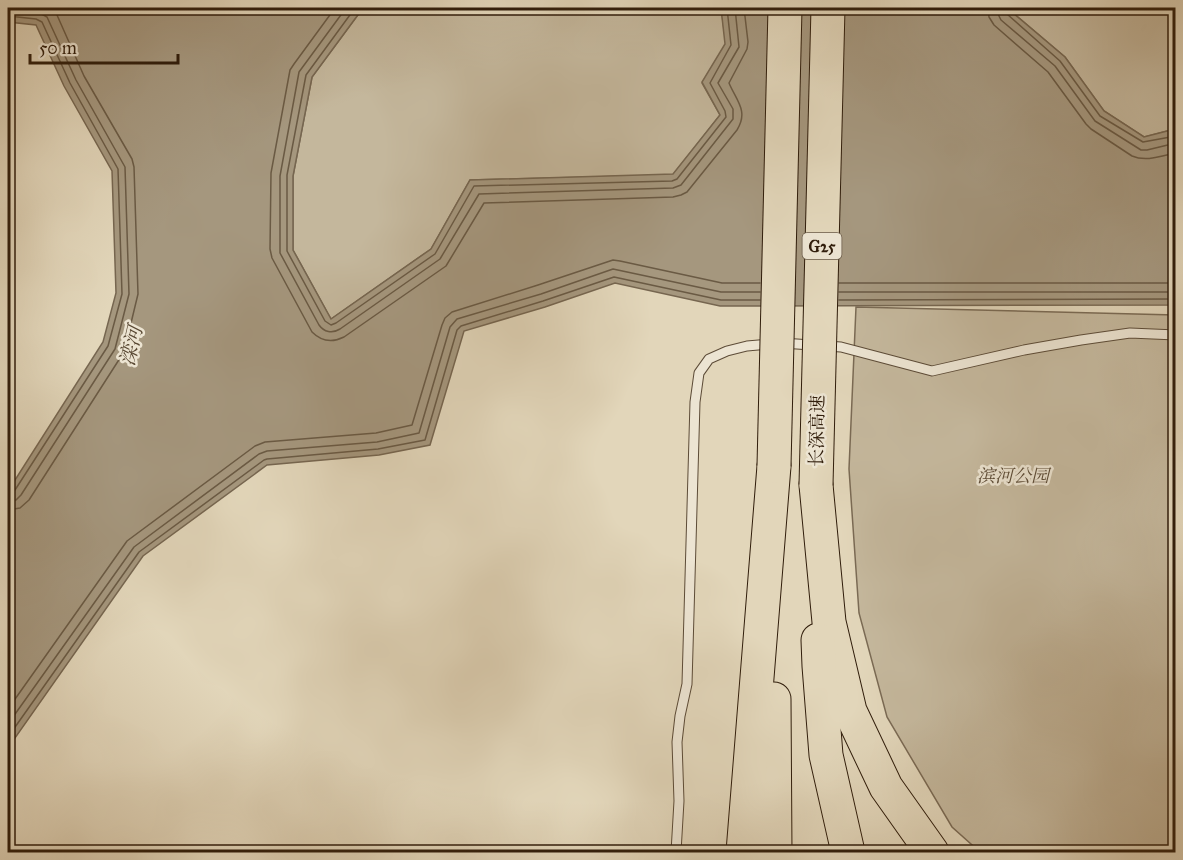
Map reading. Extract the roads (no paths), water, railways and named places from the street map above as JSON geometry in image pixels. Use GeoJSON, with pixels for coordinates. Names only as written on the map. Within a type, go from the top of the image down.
{"type":"FeatureCollection","features":[{"type":"Feature","properties":{"kind":"highway","name":"G25"},"geometry":{"type":"LineString","coordinates":[[743,852],[774,466],[785,8]]}},
{"type":"Feature","properties":{"kind":"highway","name":"长深高速"},"geometry":{"type":"LineString","coordinates":[[828,8],[816,485],[819,666],[826,755],[848,852]]}},
{"type":"Feature","properties":{"kind":"highway"},"geometry":{"type":"LineString","coordinates":[[774,466],[775,852]]}},
{"type":"Feature","properties":{"kind":"highway"},"geometry":{"type":"LineString","coordinates":[[816,485],[829,622],[850,711],[886,787],[932,852]]}},
{"type":"Feature","properties":{"kind":"lane"},"geometry":{"type":"LineString","coordinates":[[676,852],[679,801],[677,742],[687,684],[695,402],[699,373],[709,359],[747,346],[782,343],[841,347],[932,371],[1081,339],[1130,333],[1176,335]]}},
{"type":"Feature","properties":{"kind":"water","name":"滦河"},"geometry":{"type":"Polygon","coordinates":[[[8,8],[363,8],[312,77],[293,176],[293,250],[331,319],[431,249],[470,180],[673,174],[720,115],[702,82],[725,44],[721,8],[1007,8],[1065,57],[1104,111],[1144,137],[1175,129],[1175,305],[720,306],[615,283],[464,331],[430,445],[379,455],[267,465],[143,556],[8,748],[8,491],[103,342],[116,293],[112,171],[64,86],[36,25],[8,22],[8,8]]]}},
{"type":"Feature","properties":{"kind":"park label","name":"滨河公园"},"geometry":{"type":"Point","coordinates":[1013,476]}}]}
